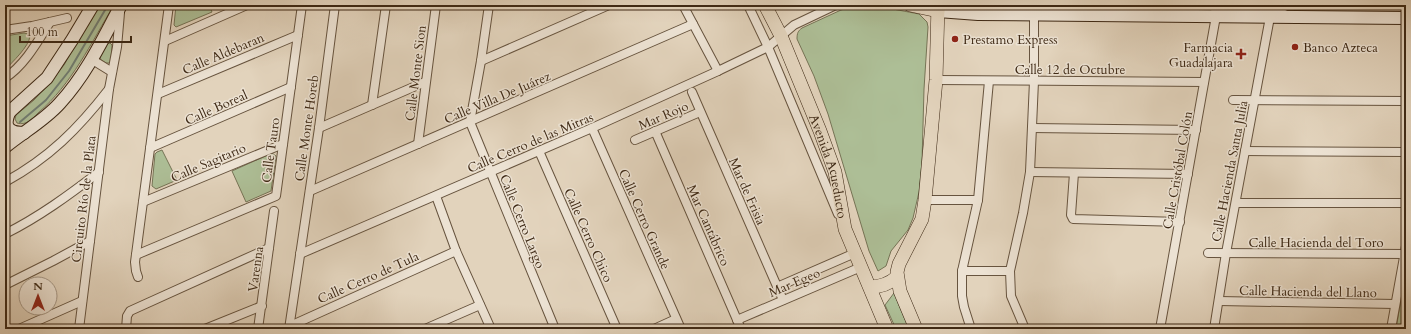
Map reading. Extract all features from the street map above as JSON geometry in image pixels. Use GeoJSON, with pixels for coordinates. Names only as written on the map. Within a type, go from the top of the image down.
{"type":"FeatureCollection","features":[{"type":"Feature","properties":{"kind":"main road"},"geometry":{"type":"LineString","coordinates":[[24,133],[13,131],[8,127],[6,114],[47,78],[93,5]]}},
{"type":"Feature","properties":{"kind":"main road","name":"Avenida Acueducto"},"geometry":{"type":"LineString","coordinates":[[765,5],[781,36],[835,172],[844,229],[888,329]]}},
{"type":"Feature","properties":{"kind":"main road"},"geometry":{"type":"LineString","coordinates":[[910,5],[978,14],[1212,12],[1270,17],[1406,18]]}},
{"type":"Feature","properties":{"kind":"main road"},"geometry":{"type":"LineString","coordinates":[[1212,12],[1223,6],[1284,5]]}},
{"type":"Feature","properties":{"kind":"main road"},"geometry":{"type":"LineString","coordinates":[[5,147],[41,121],[60,104],[91,60],[120,6]]}},
{"type":"Feature","properties":{"kind":"main road"},"geometry":{"type":"LineString","coordinates":[[916,329],[900,291],[897,277],[899,264],[922,219],[925,200],[936,80],[938,8]]}},
{"type":"Feature","properties":{"kind":"main road"},"geometry":{"type":"LineString","coordinates":[[870,287],[882,286],[892,282],[897,277]]}},
{"type":"Feature","properties":{"kind":"main road"},"geometry":{"type":"LineString","coordinates":[[876,302],[885,291],[894,289],[900,291]]}},
{"type":"Feature","properties":{"kind":"street"},"geometry":{"type":"LineString","coordinates":[[138,277],[135,267],[136,254],[169,5]]}},
{"type":"Feature","properties":{"kind":"street"},"geometry":{"type":"LineString","coordinates":[[165,41],[247,5]]}},
{"type":"Feature","properties":{"kind":"street","name":"Calle Tauro"},"geometry":{"type":"LineString","coordinates":[[136,254],[275,197],[302,5]]}},
{"type":"Feature","properties":{"kind":"street","name":"Calle Monte Horeb"},"geometry":{"type":"LineString","coordinates":[[289,327],[319,128],[335,5]]}},
{"type":"Feature","properties":{"kind":"street"},"geometry":{"type":"LineString","coordinates":[[372,105],[386,5]]}},
{"type":"Feature","properties":{"kind":"street","name":"Calle Monte Sion"},"geometry":{"type":"LineString","coordinates":[[418,144],[436,5]]}},
{"type":"Feature","properties":{"kind":"street"},"geometry":{"type":"LineString","coordinates":[[470,122],[481,61],[488,5]]}},
{"type":"Feature","properties":{"kind":"street"},"geometry":{"type":"LineString","coordinates":[[481,61],[609,5]]}},
{"type":"Feature","properties":{"kind":"street"},"geometry":{"type":"LineString","coordinates":[[683,5],[718,71]]}},
{"type":"Feature","properties":{"kind":"street"},"geometry":{"type":"LineString","coordinates":[[748,5],[768,47],[844,229]]}},
{"type":"Feature","properties":{"kind":"street","name":"Calle Cerro de las Mitras"},"geometry":{"type":"LineString","coordinates":[[300,254],[592,128],[718,71],[768,47],[794,25],[836,5]]}},
{"type":"Feature","properties":{"kind":"street","name":"Circuito Río de la Plata"},"geometry":{"type":"LineString","coordinates":[[79,329],[109,89],[118,47],[120,6]]}},
{"type":"Feature","properties":{"kind":"street","name":"Calle Cristóbal Colón"},"geometry":{"type":"LineString","coordinates":[[1160,329],[1204,82],[1212,12]]}},
{"type":"Feature","properties":{"kind":"street"},"geometry":{"type":"LineString","coordinates":[[1025,329],[1009,291],[1010,271],[1023,213],[1030,172],[1034,81],[1034,14]]}},
{"type":"Feature","properties":{"kind":"street","name":"Calle Hacienda Santa Julia"},"geometry":{"type":"LineString","coordinates":[[1214,329],[1226,253],[1270,17]]}},
{"type":"Feature","properties":{"kind":"street"},"geometry":{"type":"LineString","coordinates":[[5,30],[32,26],[67,18]]}},
{"type":"Feature","properties":{"kind":"street"},"geometry":{"type":"LineString","coordinates":[[5,78],[17,68],[34,47],[50,22]]}},
{"type":"Feature","properties":{"kind":"street","name":"Calle Villa De Juárez"},"geometry":{"type":"LineString","coordinates":[[310,191],[693,24]]}},
{"type":"Feature","properties":{"kind":"street","name":"Calle Aldebaran"},"geometry":{"type":"LineString","coordinates":[[158,94],[298,35]]}},
{"type":"Feature","properties":{"kind":"street"},"geometry":{"type":"LineString","coordinates":[[91,60],[112,72]]}},
{"type":"Feature","properties":{"kind":"street","name":"Calle 12 de Octubre"},"geometry":{"type":"LineString","coordinates":[[936,80],[1204,82]]}},
{"type":"Feature","properties":{"kind":"street"},"geometry":{"type":"LineString","coordinates":[[970,328],[962,296],[962,271],[978,200],[989,81]]}},
{"type":"Feature","properties":{"kind":"street"},"geometry":{"type":"LineString","coordinates":[[319,128],[425,82]]}},
{"type":"Feature","properties":{"kind":"street","name":"Calle Boreal"},"geometry":{"type":"LineString","coordinates":[[150,148],[290,87]]}},
{"type":"Feature","properties":{"kind":"street"},"geometry":{"type":"LineString","coordinates":[[5,182],[33,165],[67,138],[109,89]]}},
{"type":"Feature","properties":{"kind":"street","name":"Mar de Frisia"},"geometry":{"type":"LineString","coordinates":[[692,92],[783,300]]}},
{"type":"Feature","properties":{"kind":"street"},"geometry":{"type":"LineString","coordinates":[[1233,100],[1406,101]]}},
{"type":"Feature","properties":{"kind":"street","name":"Mar Rojo"},"geometry":{"type":"LineString","coordinates":[[635,140],[700,112]]}},
{"type":"Feature","properties":{"kind":"street","name":"Calle Cerro Largo"},"geometry":{"type":"LineString","coordinates":[[470,122],[555,329]]}},
{"type":"Feature","properties":{"kind":"street","name":"Calle Cerro Grande"},"geometry":{"type":"LineString","coordinates":[[592,128],[681,329]]}},
{"type":"Feature","properties":{"kind":"street"},"geometry":{"type":"LineString","coordinates":[[1032,128],[1196,130]]}},
{"type":"Feature","properties":{"kind":"street","name":"Mar Cantábrico"},"geometry":{"type":"LineString","coordinates":[[655,131],[741,329]]}},
{"type":"Feature","properties":{"kind":"street","name":"Calle Sagitario"},"geometry":{"type":"LineString","coordinates":[[143,202],[283,144]]}},
{"type":"Feature","properties":{"kind":"street","name":"Calle Cerro Chico"},"geometry":{"type":"LineString","coordinates":[[539,151],[618,329]]}},
{"type":"Feature","properties":{"kind":"street"},"geometry":{"type":"LineString","coordinates":[[1245,151],[1406,152]]}},
{"type":"Feature","properties":{"kind":"street"},"geometry":{"type":"LineString","coordinates":[[5,234],[40,215],[99,172]]}},
{"type":"Feature","properties":{"kind":"street"},"geometry":{"type":"LineString","coordinates":[[1030,172],[1188,174]]}},
{"type":"Feature","properties":{"kind":"street"},"geometry":{"type":"LineString","coordinates":[[1074,173],[1071,215],[1073,220],[1180,222]]}},
{"type":"Feature","properties":{"kind":"street"},"geometry":{"type":"LineString","coordinates":[[436,196],[456,251],[491,329]]}},
{"type":"Feature","properties":{"kind":"street"},"geometry":{"type":"LineString","coordinates":[[925,200],[978,200]]}},
{"type":"Feature","properties":{"kind":"street"},"geometry":{"type":"LineString","coordinates":[[1236,203],[1406,203]]}},
{"type":"Feature","properties":{"kind":"street","name":"Varenna"},"geometry":{"type":"LineString","coordinates":[[258,329],[274,211]]}},
{"type":"Feature","properties":{"kind":"street"},"geometry":{"type":"LineString","coordinates":[[5,285],[53,261],[90,240]]}},
{"type":"Feature","properties":{"kind":"street"},"geometry":{"type":"LineString","coordinates":[[126,329],[130,310],[269,248]]}},
{"type":"Feature","properties":{"kind":"street","name":"Calle Cerro de Tula"},"geometry":{"type":"LineString","coordinates":[[289,327],[456,251]]}},
{"type":"Feature","properties":{"kind":"street"},"geometry":{"type":"LineString","coordinates":[[1391,329],[1406,251]]}},
{"type":"Feature","properties":{"kind":"street","name":"Calle Hacienda del Toro"},"geometry":{"type":"LineString","coordinates":[[1208,253],[1406,251]]}},
{"type":"Feature","properties":{"kind":"street","name":"Mar Egeo"},"geometry":{"type":"LineString","coordinates":[[777,287],[855,253]]}},
{"type":"Feature","properties":{"kind":"street","name":"Mar Egeo"},"geometry":{"type":"LineString","coordinates":[[737,320],[861,267]]}},
{"type":"Feature","properties":{"kind":"street"},"geometry":{"type":"LineString","coordinates":[[962,271],[1010,271]]}},
{"type":"Feature","properties":{"kind":"street"},"geometry":{"type":"LineString","coordinates":[[19,329],[82,302]]}},
{"type":"Feature","properties":{"kind":"street","name":"Calle Hacienda del Llano"},"geometry":{"type":"LineString","coordinates":[[1219,302],[1395,304]]}},
{"type":"Feature","properties":{"kind":"street"},"geometry":{"type":"LineString","coordinates":[[425,329],[480,305]]}},
{"type":"Feature","properties":{"kind":"street"},"geometry":{"type":"LineString","coordinates":[[205,329],[262,306]]}},
{"type":"Feature","properties":{"kind":"street"},"geometry":{"type":"LineString","coordinates":[[654,329],[676,319]]}},
{"type":"Feature","properties":{"kind":"green space"},"geometry":{"type":"Polygon","coordinates":[[[98,5],[114,5],[71,76],[50,102],[31,120],[23,124],[17,123],[15,119],[16,115],[34,100],[64,65],[98,5]]]}},
{"type":"Feature","properties":{"kind":"green space"},"geometry":{"type":"Polygon","coordinates":[[[176,5],[209,5],[212,12],[176,27],[174,25],[176,5]]]}},
{"type":"Feature","properties":{"kind":"green space"},"geometry":{"type":"Polygon","coordinates":[[[858,5],[872,5],[919,14],[927,22],[928,27],[924,89],[922,162],[919,192],[913,218],[908,230],[891,251],[886,266],[878,271],[869,251],[828,114],[814,76],[797,39],[798,32],[802,28],[841,10],[858,5]]]}},
{"type":"Feature","properties":{"kind":"green space"},"geometry":{"type":"Polygon","coordinates":[[[24,33],[30,36],[27,45],[5,70],[5,36],[24,33]]]}},
{"type":"Feature","properties":{"kind":"green space"},"geometry":{"type":"Polygon","coordinates":[[[110,43],[112,45],[111,61],[106,63],[100,59],[100,56],[107,44],[110,43]]]}},
{"type":"Feature","properties":{"kind":"green space"},"geometry":{"type":"Polygon","coordinates":[[[162,150],[177,180],[156,189],[152,186],[155,154],[162,150]]]}},
{"type":"Feature","properties":{"kind":"green space"},"geometry":{"type":"Polygon","coordinates":[[[272,153],[276,156],[271,191],[246,202],[232,171],[272,153]]]}},
{"type":"Feature","properties":{"kind":"green space"},"geometry":{"type":"Polygon","coordinates":[[[1406,270],[1406,329],[1396,329],[1406,270]]]}},
{"type":"Feature","properties":{"kind":"green space"},"geometry":{"type":"Polygon","coordinates":[[[894,293],[909,329],[896,329],[885,305],[894,293]]]}},
{"type":"Feature","properties":{"kind":"waterway"},"geometry":{"type":"LineString","coordinates":[[20,122],[46,100],[69,71],[108,5]]}},
{"type":"Feature","properties":{"kind":"place","name":"Prestamo Express"},"geometry":{"type":"Point","coordinates":[955,39]}},
{"type":"Feature","properties":{"kind":"place","name":"Banco Azteca"},"geometry":{"type":"Point","coordinates":[1295,47]}},
{"type":"Feature","properties":{"kind":"place","name":"Farmacia Guadalajara"},"geometry":{"type":"Point","coordinates":[1241,54]}}]}
